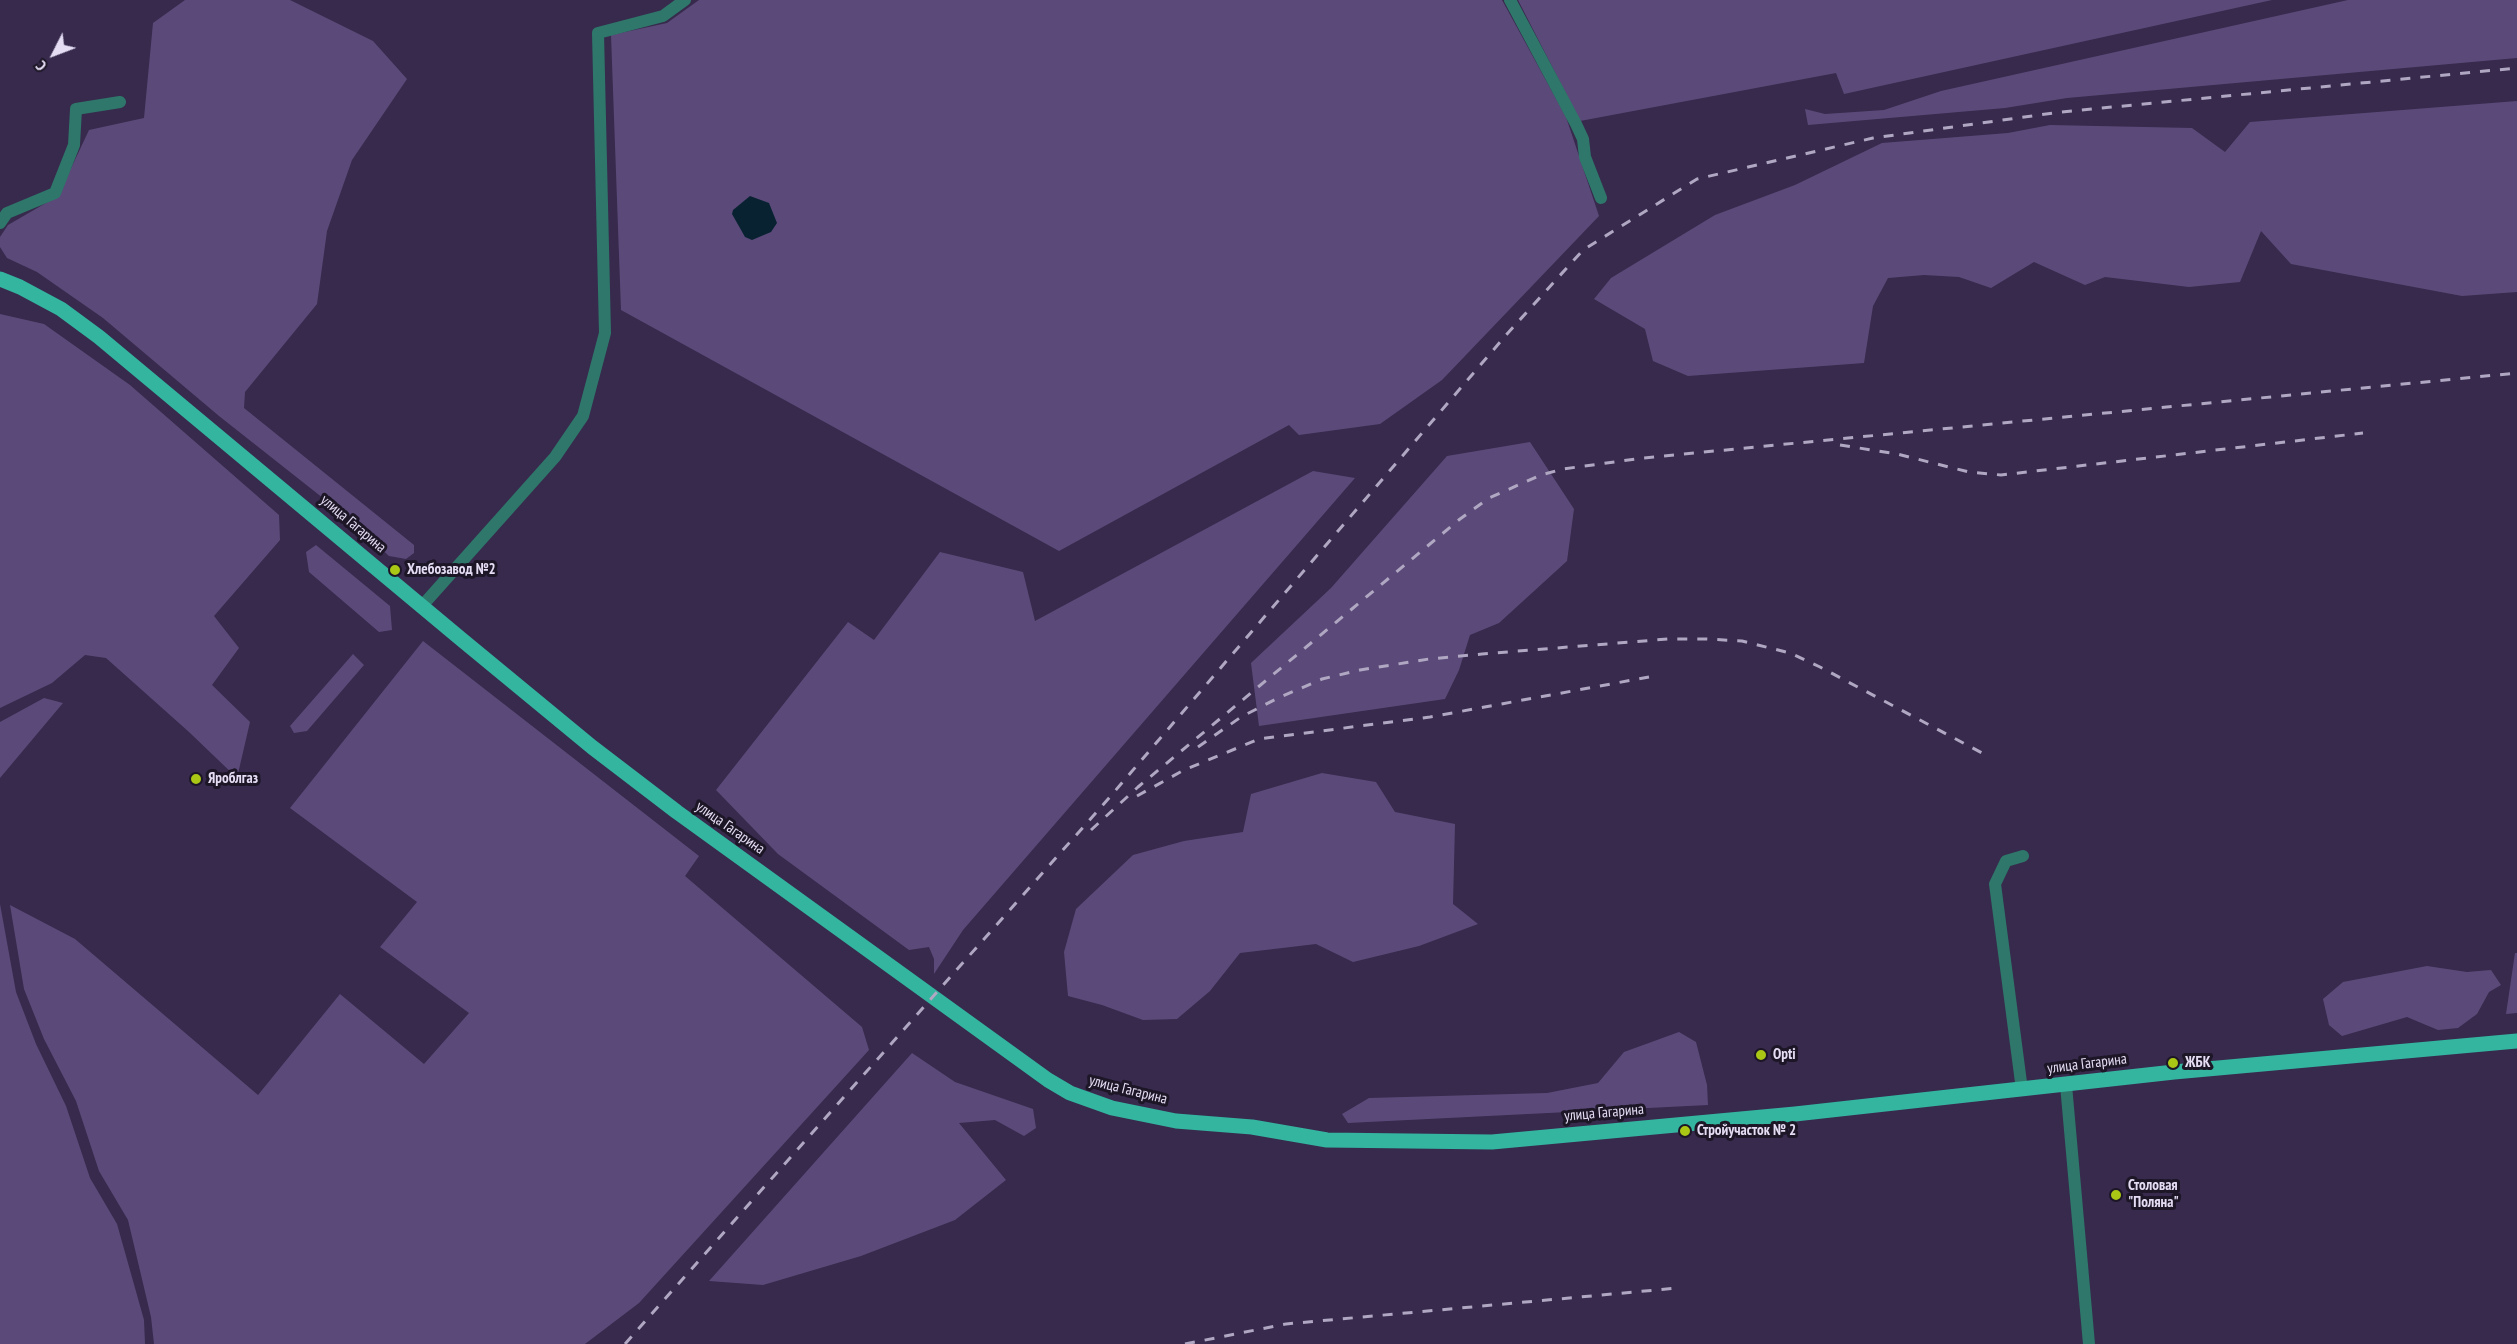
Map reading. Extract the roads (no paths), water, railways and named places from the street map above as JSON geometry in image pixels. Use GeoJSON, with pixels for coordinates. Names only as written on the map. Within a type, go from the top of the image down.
{"type":"FeatureCollection","features":[{"type":"Feature","properties":{"kind":"main road","name":"улица Гагарина"},"geometry":{"type":"LineString","coordinates":[[0,279],[42,298],[80,322],[592,747],[677,812],[1048,1080],[1092,1102],[1144,1116],[1252,1127],[1327,1140],[1492,1142],[1795,1114],[2185,1071],[2517,1041]]}},
{"type":"Feature","properties":{"kind":"street"},"geometry":{"type":"LineString","coordinates":[[422,606],[555,457],[583,416],[605,333],[598,33],[663,16],[685,0]]}},
{"type":"Feature","properties":{"kind":"street"},"geometry":{"type":"LineString","coordinates":[[1510,0],[1576,124],[1582,139],[1585,157],[1601,198]]}},
{"type":"Feature","properties":{"kind":"street"},"geometry":{"type":"LineString","coordinates":[[0,223],[7,213],[55,193],[74,145],[76,109],[120,102]]}},
{"type":"Feature","properties":{"kind":"street"},"geometry":{"type":"LineString","coordinates":[[2022,1090],[1995,884],[2006,861],[2024,856]]}},
{"type":"Feature","properties":{"kind":"street"},"geometry":{"type":"LineString","coordinates":[[2066,1085],[2089,1344]]}},
{"type":"Feature","properties":{"kind":"water"},"geometry":{"type":"Polygon","coordinates":[[[750,196],[769,203],[777,223],[771,232],[752,240],[745,237],[732,214],[733,210],[750,196]]]}},
{"type":"Feature","properties":{"kind":"railway"},"geometry":{"type":"LineString","coordinates":[[625,1344],[1109,798],[1507,334],[1583,250],[1697,179],[1873,138],[2061,112],[2517,68]]}},
{"type":"Feature","properties":{"kind":"railway"},"geometry":{"type":"LineString","coordinates":[[1091,830],[1138,787],[1460,519],[1489,498],[1541,475],[1563,469],[1643,458],[2517,373]]}},
{"type":"Feature","properties":{"kind":"railway"},"geometry":{"type":"LineString","coordinates":[[1840,445],[1897,454],[1969,472],[2001,475],[2363,433]]}},
{"type":"Feature","properties":{"kind":"railway"},"geometry":{"type":"LineString","coordinates":[[1198,747],[1241,717],[1276,699],[1322,679],[1360,670],[1429,659],[1482,654],[1668,639],[1707,639],[1742,641],[1790,653],[1984,754]]}},
{"type":"Feature","properties":{"kind":"railway"},"geometry":{"type":"LineString","coordinates":[[1137,796],[1184,770],[1259,739],[1430,717],[1649,677]]}},
{"type":"Feature","properties":{"kind":"railway"},"geometry":{"type":"LineString","coordinates":[[1185,1344],[1286,1324],[1678,1288]]}},
{"type":"Feature","properties":{"kind":"place","name":"Хлебозавод №2"},"geometry":{"type":"Point","coordinates":[395,570]}},
{"type":"Feature","properties":{"kind":"place","name":"Яроблгаз"},"geometry":{"type":"Point","coordinates":[196,779]}},
{"type":"Feature","properties":{"kind":"place","name":"Opti"},"geometry":{"type":"Point","coordinates":[1761,1055]}},
{"type":"Feature","properties":{"kind":"place","name":"ЖБК"},"geometry":{"type":"Point","coordinates":[2173,1063]}},
{"type":"Feature","properties":{"kind":"place","name":"Стройучасток № 2"},"geometry":{"type":"Point","coordinates":[1685,1131]}},
{"type":"Feature","properties":{"kind":"place","name":"Столовая \"Поляна\""},"geometry":{"type":"Point","coordinates":[2116,1195]}}]}
